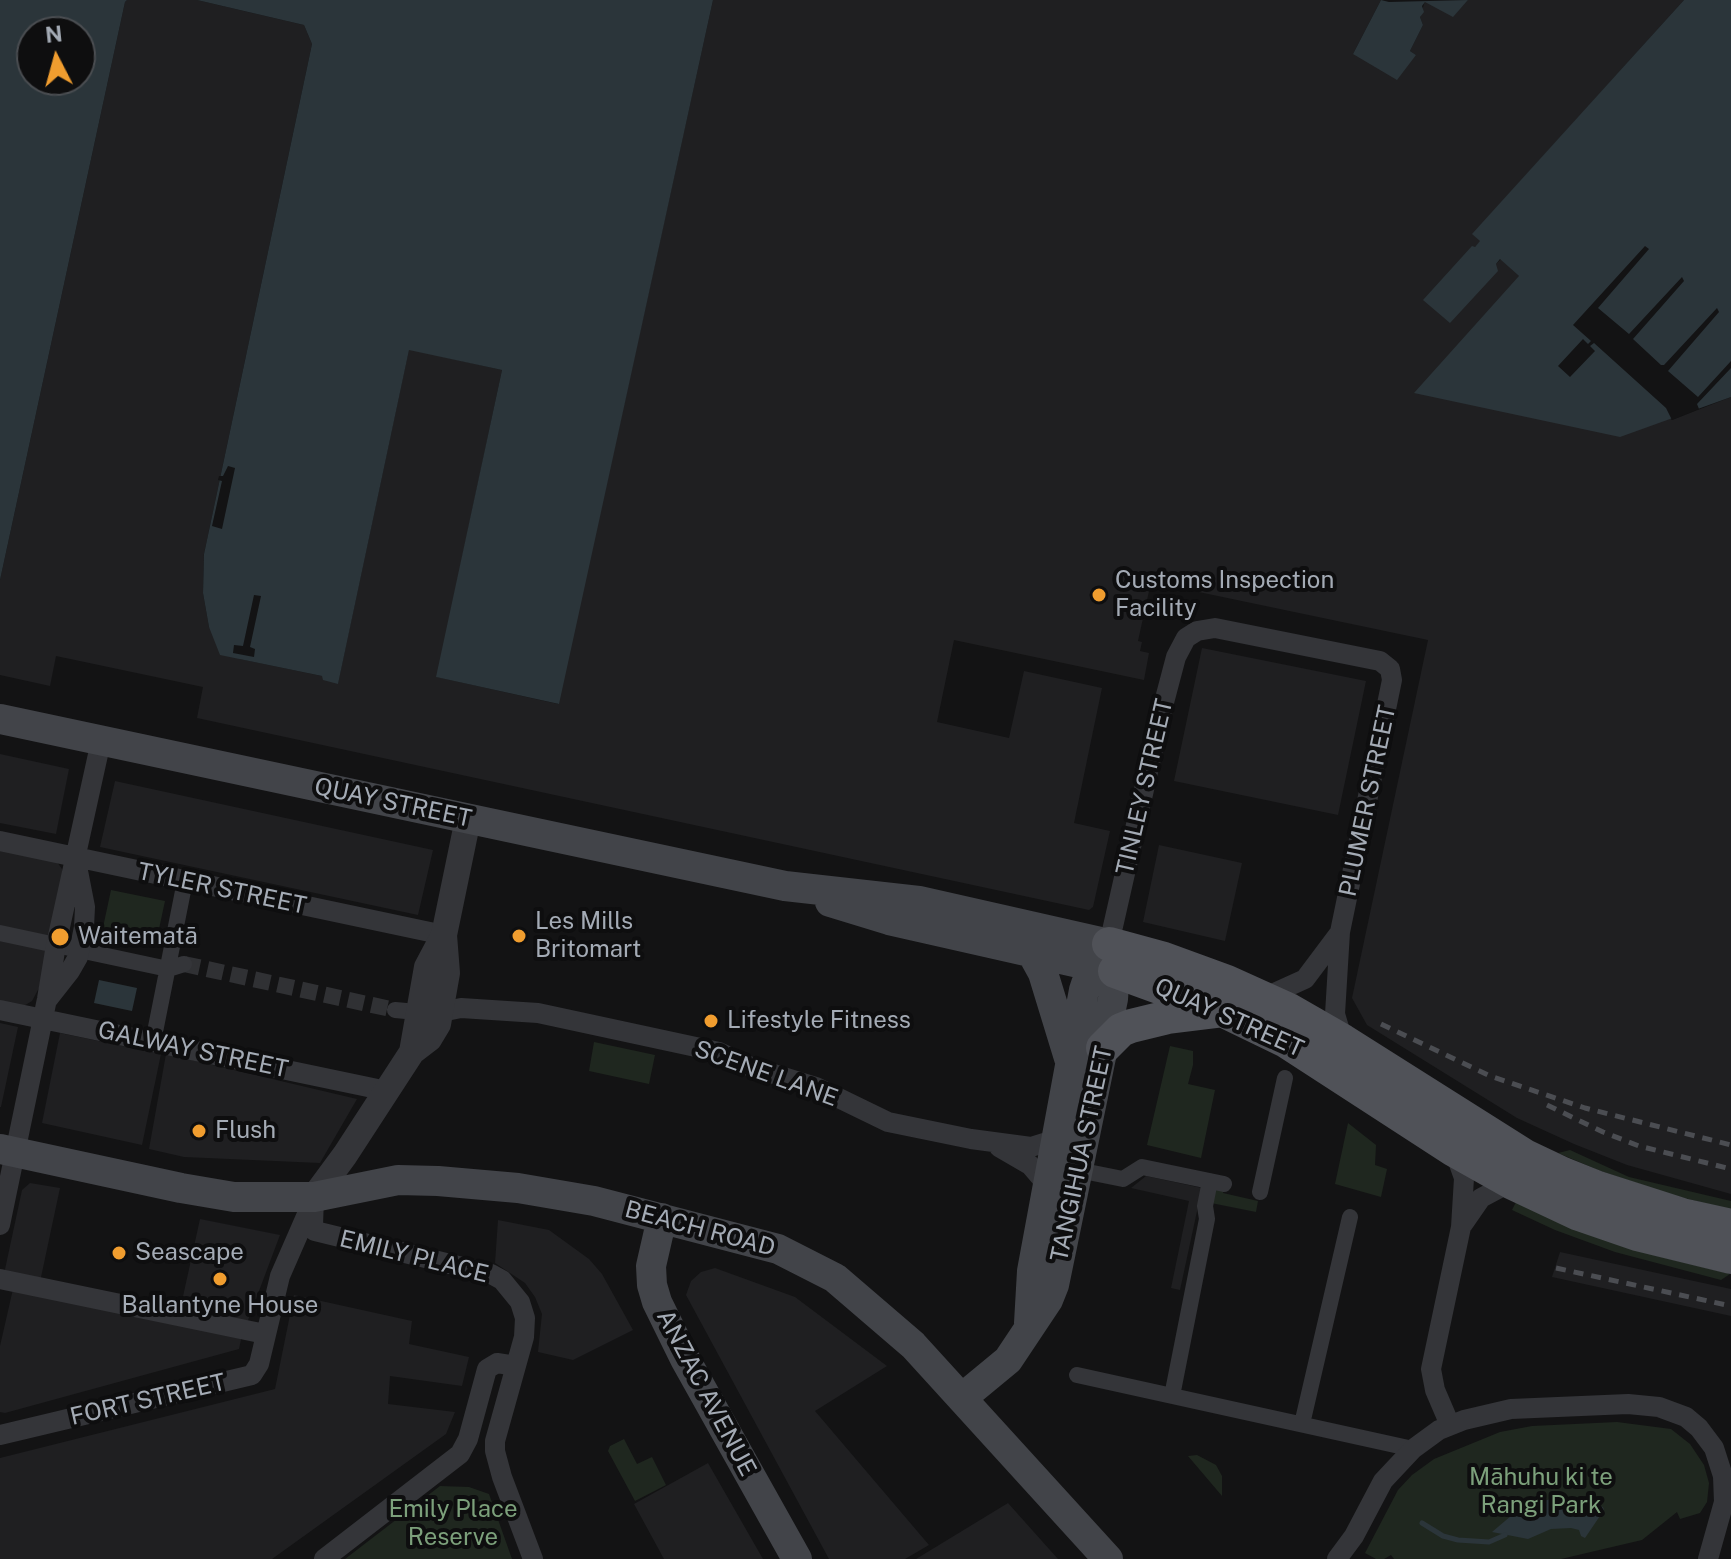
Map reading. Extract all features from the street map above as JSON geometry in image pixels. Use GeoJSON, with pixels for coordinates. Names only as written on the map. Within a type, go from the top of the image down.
{"type":"FeatureCollection","features":[{"type":"Feature","properties":{"kind":"main road","name":"QUAY STREET"},"geometry":{"type":"LineString","coordinates":[[0,719],[785,886],[919,901],[1105,960],[1152,983],[1222,1010],[1309,1054],[1454,1150],[1511,1182],[1579,1214],[1637,1234],[1731,1257]]}},
{"type":"Feature","properties":{"kind":"main road","name":"QUAY STREET"},"geometry":{"type":"LineString","coordinates":[[785,886],[859,913],[1032,953],[1105,960],[1164,959],[1263,998],[1343,1041],[1525,1156],[1598,1188],[1682,1215],[1731,1226]]}},
{"type":"Feature","properties":{"kind":"main road"},"geometry":{"type":"LineString","coordinates":[[1032,953],[1043,973],[1070,1060]]}},
{"type":"Feature","properties":{"kind":"main road","name":"TANGIHUA STREET"},"geometry":{"type":"LineString","coordinates":[[962,1398],[1008,1360],[1054,1285],[1113,999],[1105,960]]}},
{"type":"Feature","properties":{"kind":"main road","name":"TANGIHUA STREET"},"geometry":{"type":"LineString","coordinates":[[1029,1329],[1032,1271],[1084,990],[1105,960]]}},
{"type":"Feature","properties":{"kind":"main road"},"geometry":{"type":"LineString","coordinates":[[1103,1048],[1121,1030],[1131,1026],[1168,1017],[1222,1010]]}},
{"type":"Feature","properties":{"kind":"main road","name":"BEACH ROAD"},"geometry":{"type":"LineString","coordinates":[[7,1151],[213,1195],[252,1198],[314,1197],[379,1182],[438,1181],[555,1193],[778,1249],[835,1278],[913,1345],[1108,1559]]}},
{"type":"Feature","properties":{"kind":"main road","name":"ANZAC AVENUE"},"geometry":{"type":"LineString","coordinates":[[662,1218],[651,1277],[664,1319],[797,1559]]}},
{"type":"Feature","properties":{"kind":"street","name":"TINLEY STREET"},"geometry":{"type":"LineString","coordinates":[[1105,960],[1173,669],[1180,647],[1190,634],[1215,628],[1380,661],[1390,669]]}},
{"type":"Feature","properties":{"kind":"street","name":"PLUMER STREET"},"geometry":{"type":"LineString","coordinates":[[1343,1041],[1335,1014],[1340,932],[1391,686],[1390,669]]}},
{"type":"Feature","properties":{"kind":"street"},"geometry":{"type":"LineString","coordinates":[[0,1225],[7,1151],[45,1009],[101,741]]}},
{"type":"Feature","properties":{"kind":"street"},"geometry":{"type":"LineString","coordinates":[[314,1197],[412,1052],[427,967],[444,935],[468,819]]}},
{"type":"Feature","properties":{"kind":"street","name":"TYLER STREET"},"geometry":{"type":"LineString","coordinates":[[0,841],[444,935]]}},
{"type":"Feature","properties":{"kind":"street"},"geometry":{"type":"LineString","coordinates":[[45,1009],[75,964],[84,927],[85,907],[75,858]]}},
{"type":"Feature","properties":{"kind":"street"},"geometry":{"type":"LineString","coordinates":[[153,1042],[176,967],[185,881]]}},
{"type":"Feature","properties":{"kind":"street","name":"PLUMER STREET"},"geometry":{"type":"LineString","coordinates":[[1263,998],[1305,979],[1340,932]]}},
{"type":"Feature","properties":{"kind":"street"},"geometry":{"type":"LineString","coordinates":[[0,933],[176,967]]}},
{"type":"Feature","properties":{"kind":"street","name":"SCENE LANE"},"geometry":{"type":"LineString","coordinates":[[418,1011],[461,1008],[538,1013],[727,1054],[751,1067],[816,1087],[888,1122],[992,1143],[1031,1147],[1047,1142],[1058,1134]]}},
{"type":"Feature","properties":{"kind":"street","name":"GALWAY STREET"},"geometry":{"type":"LineString","coordinates":[[0,1010],[45,1009],[153,1042],[387,1091]]}},
{"type":"Feature","properties":{"kind":"street"},"geometry":{"type":"LineString","coordinates":[[1260,1192],[1285,1078]]}},
{"type":"Feature","properties":{"kind":"street","name":"SCENE LANE"},"geometry":{"type":"LineString","coordinates":[[992,1143],[1030,1165],[1048,1186]]}},
{"type":"Feature","properties":{"kind":"street"},"geometry":{"type":"LineString","coordinates":[[1450,1425],[1435,1390],[1431,1369],[1461,1227],[1464,1178],[1454,1150]]}},
{"type":"Feature","properties":{"kind":"street"},"geometry":{"type":"LineString","coordinates":[[1078,1170],[1123,1179],[1142,1167],[1217,1183],[1205,1206],[1207,1219],[1172,1396]]}},
{"type":"Feature","properties":{"kind":"street"},"geometry":{"type":"LineString","coordinates":[[1461,1227],[1481,1198],[1511,1182]]}},
{"type":"Feature","properties":{"kind":"street","name":"FORT STREET"},"geometry":{"type":"LineString","coordinates":[[0,1435],[252,1375],[259,1364],[280,1276],[314,1197]]}},
{"type":"Feature","properties":{"kind":"street","name":"EMILY PLACE"},"geometry":{"type":"LineString","coordinates":[[314,1197],[315,1231],[491,1274],[502,1280],[520,1302],[525,1318],[524,1337],[495,1441],[495,1451],[533,1559]]}},
{"type":"Feature","properties":{"kind":"street"},"geometry":{"type":"LineString","coordinates":[[1302,1424],[1350,1217]]}},
{"type":"Feature","properties":{"kind":"street"},"geometry":{"type":"LineString","coordinates":[[0,1279],[265,1334]]}},
{"type":"Feature","properties":{"kind":"street"},"geometry":{"type":"LineString","coordinates":[[324,1559],[463,1450],[487,1369],[503,1362],[516,1366]]}},
{"type":"Feature","properties":{"kind":"street"},"geometry":{"type":"LineString","coordinates":[[1077,1375],[1413,1449]]}},
{"type":"Feature","properties":{"kind":"street"},"geometry":{"type":"LineString","coordinates":[[1337,1559],[1354,1536],[1383,1481],[1413,1449],[1450,1425],[1479,1416],[1537,1406],[1647,1404],[1686,1417],[1707,1438],[1717,1456],[1723,1476],[1724,1502],[1708,1559]]}},
{"type":"Feature","properties":{"kind":"shaded area"},"geometry":{"type":"Polygon","coordinates":[[[0,0],[127,0],[0,580],[0,0]]]}},
{"type":"Feature","properties":{"kind":"shaded area"},"geometry":{"type":"Polygon","coordinates":[[[127,0],[197,0],[304,25],[312,44],[204,554],[203,593],[209,627],[240,659],[322,676],[338,683],[409,349],[502,370],[437,677],[558,704],[713,0],[1381,0],[1353,54],[1416,55],[1410,51],[1423,25],[1420,17],[1425,1],[1453,16],[1468,0],[1684,0],[1473,234],[1481,241],[1475,247],[1496,264],[1501,259],[1672,420],[1731,397],[1731,1194],[1627,1165],[1517,1118],[1367,1025],[1352,998],[1428,640],[1151,582],[1138,641],[1142,642],[1140,651],[1149,653],[1144,680],[954,640],[937,722],[1009,738],[1024,671],[1102,688],[1074,823],[1110,831],[1093,907],[1089,910],[197,718],[203,687],[56,656],[50,686],[0,675],[0,580],[127,0]]]}},
{"type":"Feature","properties":{"kind":"shaded area"},"geometry":{"type":"Polygon","coordinates":[[[197,0],[713,0],[559,704],[436,677],[502,370],[409,350],[338,684],[323,680],[322,676],[220,655],[209,627],[203,593],[204,554],[312,44],[304,25],[197,0]]]}},
{"type":"Feature","properties":{"kind":"shaded area"},"geometry":{"type":"Polygon","coordinates":[[[1381,0],[1468,0],[1453,17],[1425,2],[1420,17],[1423,25],[1410,51],[1416,55],[1397,80],[1353,54],[1381,0]]]}},
{"type":"Feature","properties":{"kind":"shaded area"},"geometry":{"type":"Polygon","coordinates":[[[1684,0],[1731,0],[1731,397],[1620,437],[1414,393],[1519,276],[1500,259],[1496,264],[1498,271],[1450,323],[1423,300],[1480,241],[1472,234],[1684,0]]]}},
{"type":"Feature","properties":{"kind":"shaded area"},"geometry":{"type":"Polygon","coordinates":[[[1202,648],[1366,681],[1338,815],[1174,781],[1202,648]]]}},
{"type":"Feature","properties":{"kind":"shaded area"},"geometry":{"type":"Polygon","coordinates":[[[0,754],[69,769],[56,834],[0,823],[0,754]]]}},
{"type":"Feature","properties":{"kind":"shaded area"},"geometry":{"type":"Polygon","coordinates":[[[115,781],[433,850],[418,915],[100,847],[115,781]]]}},
{"type":"Feature","properties":{"kind":"shaded area"},"geometry":{"type":"Polygon","coordinates":[[[1159,845],[1242,863],[1225,941],[1143,922],[1159,845]]]}},
{"type":"Feature","properties":{"kind":"shaded area"},"geometry":{"type":"Polygon","coordinates":[[[0,848],[57,862],[62,869],[39,988],[32,1001],[22,1007],[0,1003],[0,848]]]}},
{"type":"Feature","properties":{"kind":"shaded area"},"geometry":{"type":"Polygon","coordinates":[[[99,980],[137,988],[132,1011],[94,1003],[99,980]]]}},
{"type":"Feature","properties":{"kind":"shaded area"},"geometry":{"type":"Polygon","coordinates":[[[0,1023],[18,1027],[1,1107],[0,1107],[0,1023]]]}},
{"type":"Feature","properties":{"kind":"shaded area"},"geometry":{"type":"Polygon","coordinates":[[[60,1033],[161,1054],[142,1145],[42,1123],[60,1033]]]}},
{"type":"Feature","properties":{"kind":"shaded area"},"geometry":{"type":"Polygon","coordinates":[[[166,1054],[357,1099],[320,1163],[184,1157],[149,1149],[166,1054]]]}},
{"type":"Feature","properties":{"kind":"shaded area"},"geometry":{"type":"Polygon","coordinates":[[[1146,1176],[1202,1188],[1180,1290],[1171,1288],[1189,1201],[1131,1188],[1146,1176]]]}},
{"type":"Feature","properties":{"kind":"shaded area"},"geometry":{"type":"Polygon","coordinates":[[[30,1183],[60,1188],[40,1282],[4,1274],[22,1190],[30,1183]]]}},
{"type":"Feature","properties":{"kind":"shaded area","name":"Ballantyne House"},"geometry":{"type":"Polygon","coordinates":[[[200,1219],[280,1235],[247,1323],[180,1310],[200,1219]]]}},
{"type":"Feature","properties":{"kind":"shaded area"},"geometry":{"type":"Polygon","coordinates":[[[498,1220],[549,1230],[589,1259],[602,1274],[633,1330],[573,1360],[538,1352],[542,1314],[535,1297],[525,1283],[495,1263],[498,1220]]]}},
{"type":"Feature","properties":{"kind":"shaded area"},"geometry":{"type":"Polygon","coordinates":[[[1560,1252],[1731,1289],[1731,1316],[1552,1277],[1560,1252]]]}},
{"type":"Feature","properties":{"kind":"shaded area"},"geometry":{"type":"Polygon","coordinates":[[[715,1268],[795,1297],[887,1366],[815,1411],[929,1545],[905,1559],[829,1559],[686,1295],[691,1281],[701,1272],[715,1268]]]}},
{"type":"Feature","properties":{"kind":"shaded area"},"geometry":{"type":"Polygon","coordinates":[[[13,1289],[242,1335],[239,1349],[0,1412],[0,1346],[13,1289]]]}},
{"type":"Feature","properties":{"kind":"shaded area"},"geometry":{"type":"Polygon","coordinates":[[[294,1295],[412,1321],[409,1344],[469,1357],[462,1386],[390,1376],[388,1404],[455,1412],[446,1434],[272,1559],[0,1559],[0,1458],[275,1389],[294,1295]]]}},
{"type":"Feature","properties":{"kind":"shaded area"},"geometry":{"type":"Polygon","coordinates":[[[708,1463],[763,1559],[664,1559],[634,1504],[708,1463]]]}},
{"type":"Feature","properties":{"kind":"shaded area"},"geometry":{"type":"Polygon","coordinates":[[[1550,1499],[1585,1501],[1604,1510],[1585,1538],[1579,1530],[1571,1528],[1551,1529],[1528,1539],[1492,1532],[1518,1510],[1550,1499]]]}},
{"type":"Feature","properties":{"kind":"shaded area"},"geometry":{"type":"Polygon","coordinates":[[[1008,1503],[1058,1559],[916,1559],[1008,1503]]]}},
{"type":"Feature","properties":{"kind":"green space"},"geometry":{"type":"Polygon","coordinates":[[[111,890],[165,901],[156,943],[102,932],[111,890]]]}},
{"type":"Feature","properties":{"kind":"green space"},"geometry":{"type":"Polygon","coordinates":[[[594,1042],[655,1055],[649,1084],[589,1071],[594,1042]]]}},
{"type":"Feature","properties":{"kind":"green space"},"geometry":{"type":"Polygon","coordinates":[[[1170,1046],[1193,1051],[1188,1084],[1215,1090],[1201,1158],[1147,1145],[1170,1046]]]}},
{"type":"Feature","properties":{"kind":"green space"},"geometry":{"type":"Polygon","coordinates":[[[1348,1123],[1376,1145],[1375,1165],[1387,1169],[1381,1197],[1335,1184],[1348,1123]]]}},
{"type":"Feature","properties":{"kind":"green space"},"geometry":{"type":"Polygon","coordinates":[[[1570,1150],[1629,1177],[1731,1201],[1731,1210],[1672,1195],[1558,1153],[1570,1150]]]}},
{"type":"Feature","properties":{"kind":"green space"},"geometry":{"type":"Polygon","coordinates":[[[1215,1188],[1223,1190],[1223,1193],[1258,1201],[1256,1212],[1211,1203],[1215,1188]]]}},
{"type":"Feature","properties":{"kind":"green space"},"geometry":{"type":"Polygon","coordinates":[[[1516,1202],[1638,1251],[1730,1274],[1721,1280],[1615,1252],[1512,1210],[1516,1202]]]}},
{"type":"Feature","properties":{"kind":"green space","name":"Māhuhu ki te Rangi Park"},"geometry":{"type":"Polygon","coordinates":[[[1617,1422],[1671,1429],[1690,1444],[1704,1465],[1709,1483],[1707,1502],[1700,1513],[1680,1519],[1677,1512],[1642,1540],[1561,1559],[1394,1559],[1391,1555],[1376,1559],[1365,1553],[1398,1490],[1434,1459],[1500,1432],[1532,1426],[1617,1422]]]}},
{"type":"Feature","properties":{"kind":"green space"},"geometry":{"type":"Polygon","coordinates":[[[624,1439],[637,1464],[652,1457],[666,1485],[635,1501],[608,1451],[610,1446],[624,1439]]]}},
{"type":"Feature","properties":{"kind":"green space"},"geometry":{"type":"Polygon","coordinates":[[[1197,1455],[1216,1465],[1222,1476],[1222,1496],[1188,1456],[1197,1455]]]}},
{"type":"Feature","properties":{"kind":"green space","name":"Emily Place Reserve"},"geometry":{"type":"Polygon","coordinates":[[[440,1486],[469,1487],[489,1494],[512,1559],[345,1559],[440,1486]]]}},
{"type":"Feature","properties":{"kind":"pier"},"geometry":{"type":"Polygon","coordinates":[[[1645,246],[1649,249],[1598,308],[1629,334],[1682,277],[1684,281],[1633,339],[1664,365],[1717,308],[1719,312],[1668,371],[1698,397],[1731,361],[1731,368],[1697,404],[1699,409],[1672,420],[1666,408],[1594,343],[1590,346],[1595,351],[1570,377],[1558,366],[1583,339],[1588,344],[1591,341],[1573,325],[1645,246]]]}},
{"type":"Feature","properties":{"kind":"pier"},"geometry":{"type":"Polygon","coordinates":[[[228,466],[235,468],[222,529],[212,526],[222,481],[218,480],[219,476],[223,476],[228,466]]]}},
{"type":"Feature","properties":{"kind":"pier"},"geometry":{"type":"Polygon","coordinates":[[[254,595],[261,596],[250,647],[255,649],[254,657],[233,653],[234,645],[243,646],[254,595]]]}},
{"type":"Feature","properties":{"kind":"waterway"},"geometry":{"type":"LineString","coordinates":[[1422,1523],[1443,1536],[1458,1540],[1489,1542],[1505,1535]]}},
{"type":"Feature","properties":{"kind":"tunnel"},"geometry":{"type":"LineString","coordinates":[[184,964],[395,1010]]}},
{"type":"Feature","properties":{"kind":"railway"},"geometry":{"type":"LineString","coordinates":[[1381,1024],[1490,1076],[1585,1108],[1731,1145]]}},
{"type":"Feature","properties":{"kind":"railway"},"geometry":{"type":"LineString","coordinates":[[1547,1105],[1639,1146],[1731,1169]]}},
{"type":"Feature","properties":{"kind":"railway"},"geometry":{"type":"LineString","coordinates":[[1556,1268],[1731,1306]]}},
{"type":"Feature","properties":{"kind":"place","name":"Customs Inspection Facility"},"geometry":{"type":"Point","coordinates":[1099,595]}},
{"type":"Feature","properties":{"kind":"place","name":"Les Mills Britomart"},"geometry":{"type":"Point","coordinates":[519,936]}},
{"type":"Feature","properties":{"kind":"place","name":"Waitematā"},"geometry":{"type":"Point","coordinates":[60,937]}},
{"type":"Feature","properties":{"kind":"place","name":"Lifestyle Fitness"},"geometry":{"type":"Point","coordinates":[711,1021]}},
{"type":"Feature","properties":{"kind":"place","name":"Flush"},"geometry":{"type":"Point","coordinates":[199,1131]}},
{"type":"Feature","properties":{"kind":"place","name":"Seascape"},"geometry":{"type":"Point","coordinates":[119,1253]}},
{"type":"Feature","properties":{"kind":"place","name":"Ballantyne House"},"geometry":{"type":"Point","coordinates":[220,1279]}}]}
